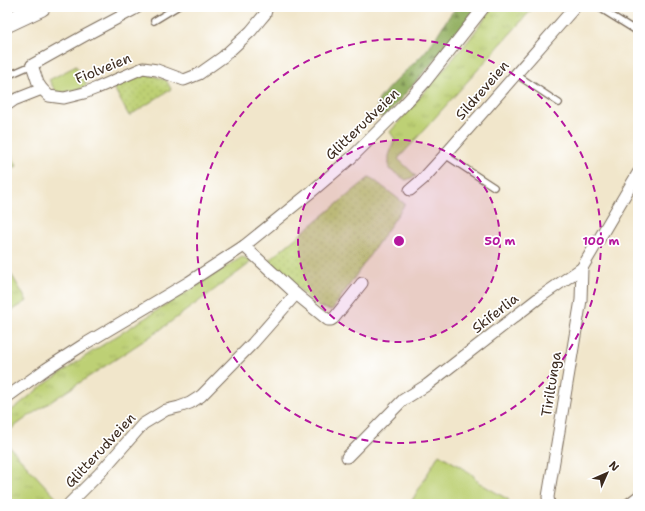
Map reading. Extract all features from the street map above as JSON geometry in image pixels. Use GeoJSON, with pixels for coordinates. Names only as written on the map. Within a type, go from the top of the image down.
{"type":"FeatureCollection","features":[{"type":"Feature","properties":{"kind":"main road"},"geometry":{"type":"LineString","coordinates":[[7,23],[41,7]]}},
{"type":"Feature","properties":{"kind":"street"},"geometry":{"type":"LineString","coordinates":[[7,105],[14,100],[42,89],[38,83],[32,65],[138,7]]}},
{"type":"Feature","properties":{"kind":"street","name":"Fiolveien"},"geometry":{"type":"LineString","coordinates":[[42,89],[49,96],[64,98],[84,93],[143,68],[157,70],[184,80],[199,74],[223,57],[251,31],[265,14],[267,7]]}},
{"type":"Feature","properties":{"kind":"street","name":"Glitterudveien"},"geometry":{"type":"LineString","coordinates":[[7,397],[83,345],[189,282],[244,246],[311,192],[351,158],[403,106],[425,82],[484,7]]}},
{"type":"Feature","properties":{"kind":"street","name":"Sildreveien"},"geometry":{"type":"LineString","coordinates":[[410,190],[423,179],[445,155],[574,7]]}},
{"type":"Feature","properties":{"kind":"street","name":"Skiferlia"},"geometry":{"type":"LineString","coordinates":[[347,458],[403,400],[427,385],[540,297],[582,268],[638,173]]}},
{"type":"Feature","properties":{"kind":"street"},"geometry":{"type":"LineString","coordinates":[[244,246],[322,317],[328,320],[334,318],[362,283]]}},
{"type":"Feature","properties":{"kind":"street","name":"Tiriltunga"},"geometry":{"type":"LineString","coordinates":[[549,504],[548,497],[581,300],[582,268]]}},
{"type":"Feature","properties":{"kind":"street","name":"Glitterudveien"},"geometry":{"type":"LineString","coordinates":[[69,504],[99,474],[143,424],[166,410],[179,407],[200,396],[253,343],[296,294]]}},
{"type":"Feature","properties":{"kind":"street"},"geometry":{"type":"LineString","coordinates":[[629,504],[638,497]]}},
{"type":"Feature","properties":{"kind":"lane"},"geometry":{"type":"LineString","coordinates":[[154,21],[177,7]]}},
{"type":"Feature","properties":{"kind":"lane"},"geometry":{"type":"LineString","coordinates":[[598,7],[635,30]]}},
{"type":"Feature","properties":{"kind":"lane"},"geometry":{"type":"LineString","coordinates":[[7,76],[32,65]]}},
{"type":"Feature","properties":{"kind":"lane"},"geometry":{"type":"LineString","coordinates":[[516,74],[522,80],[559,104]]}},
{"type":"Feature","properties":{"kind":"lane"},"geometry":{"type":"LineString","coordinates":[[445,155],[494,187]]}},
{"type":"Feature","properties":{"kind":"green space"},"geometry":{"type":"Polygon","coordinates":[[[457,7],[477,7],[439,55],[389,112],[383,117],[378,115],[377,104],[380,98],[390,86],[424,53],[457,7]]]}},
{"type":"Feature","properties":{"kind":"green space"},"geometry":{"type":"Polygon","coordinates":[[[493,7],[534,7],[398,159],[416,176],[406,180],[389,169],[389,156],[395,139],[390,132],[469,40],[493,7]]]}},
{"type":"Feature","properties":{"kind":"green space"},"geometry":{"type":"Polygon","coordinates":[[[76,66],[87,85],[81,89],[62,93],[56,92],[49,80],[76,66]]]}},
{"type":"Feature","properties":{"kind":"green space"},"geometry":{"type":"Polygon","coordinates":[[[145,73],[166,80],[171,89],[129,116],[114,88],[145,73]]]}},
{"type":"Feature","properties":{"kind":"green space"},"geometry":{"type":"Polygon","coordinates":[[[7,145],[17,166],[7,171],[7,145]]]}},
{"type":"Feature","properties":{"kind":"green space"},"geometry":{"type":"Polygon","coordinates":[[[370,177],[405,204],[332,310],[318,307],[269,260],[370,177]]]}},
{"type":"Feature","properties":{"kind":"green space"},"geometry":{"type":"Polygon","coordinates":[[[242,257],[251,260],[248,265],[157,332],[7,432],[7,414],[41,387],[93,351],[242,257]]]}},
{"type":"Feature","properties":{"kind":"green space"},"geometry":{"type":"Polygon","coordinates":[[[7,267],[27,301],[7,314],[7,267]]]}},
{"type":"Feature","properties":{"kind":"green space"},"geometry":{"type":"Polygon","coordinates":[[[7,444],[60,502],[57,504],[7,504],[7,444]]]}},
{"type":"Feature","properties":{"kind":"green space"},"geometry":{"type":"Polygon","coordinates":[[[439,454],[472,474],[478,482],[509,500],[506,504],[410,504],[439,454]]]}}]}
